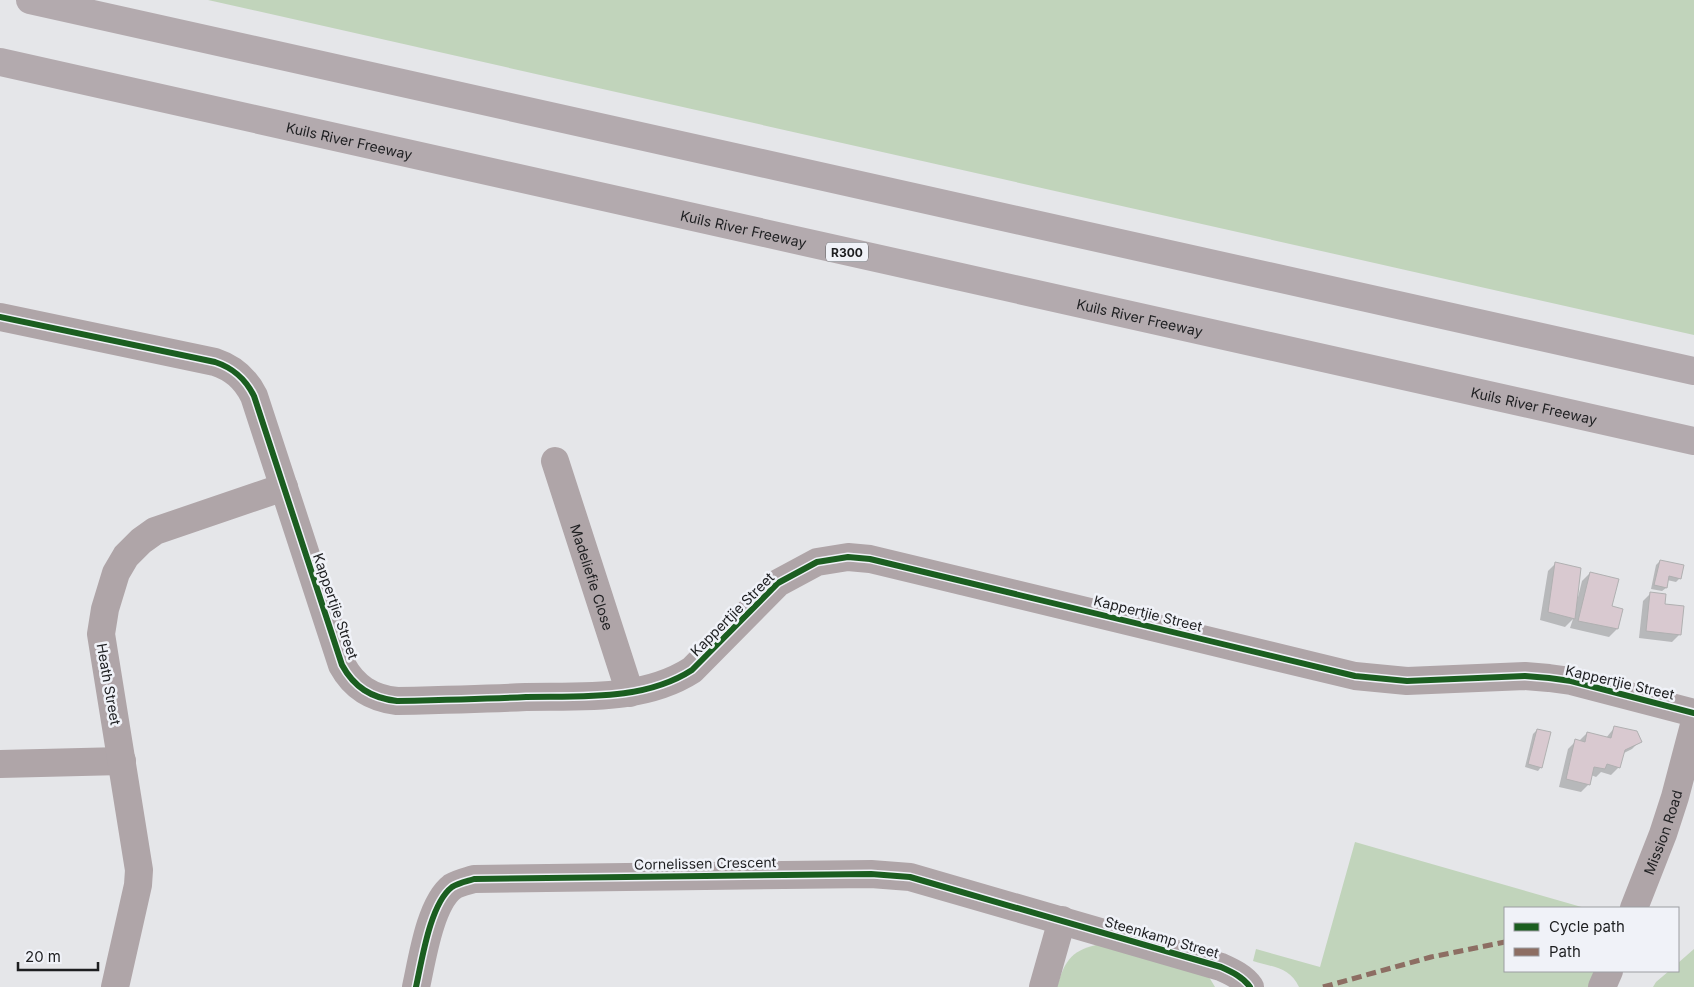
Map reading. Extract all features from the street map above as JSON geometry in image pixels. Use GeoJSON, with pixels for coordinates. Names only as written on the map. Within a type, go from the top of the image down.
{"type":"FeatureCollection","features":[{"type":"Feature","properties":{"kind":"highway"},"geometry":{"type":"LineString","coordinates":[[43,1],[1694,371]]}},
{"type":"Feature","properties":{"kind":"highway","name":"Kuils River Freeway"},"geometry":{"type":"LineString","coordinates":[[0,62],[1694,441]]}},
{"type":"Feature","properties":{"kind":"street","name":"Kappertjie Street"},"geometry":{"type":"LineString","coordinates":[[0,316],[215,362],[235,371],[249,386],[254,396],[342,665],[355,684],[374,696],[397,701],[565,696],[630,693],[661,686],[678,679],[692,670],[778,583],[817,562],[848,557],[870,559],[1355,676],[1407,681],[1525,676],[1549,678],[1694,713]]}},
{"type":"Feature","properties":{"kind":"street","name":"Madeliefie Close"},"geometry":{"type":"LineString","coordinates":[[555,461],[630,693]]}},
{"type":"Feature","properties":{"kind":"street","name":"Heath Street"},"geometry":{"type":"LineString","coordinates":[[115,987],[140,870],[101,634],[110,590],[116,573],[126,556],[141,541],[155,531],[284,487]]}},
{"type":"Feature","properties":{"kind":"street","name":"Mission Road"},"geometry":{"type":"LineString","coordinates":[[1634,907],[1663,834],[1675,797],[1694,724]]}},
{"type":"Feature","properties":{"kind":"street"},"geometry":{"type":"LineString","coordinates":[[0,764],[122,761]]}},
{"type":"Feature","properties":{"kind":"street","name":"Cornelissen Crescent"},"geometry":{"type":"LineString","coordinates":[[416,987],[425,943],[442,899],[453,886],[474,879],[891,874],[910,877],[1062,920]]}},
{"type":"Feature","properties":{"kind":"street"},"geometry":{"type":"LineString","coordinates":[[1044,987],[1062,920]]}},
{"type":"Feature","properties":{"kind":"street","name":"Steenkamp Street"},"geometry":{"type":"LineString","coordinates":[[1062,920],[1221,967],[1235,974],[1250,987]]}},
{"type":"Feature","properties":{"kind":"street"},"geometry":{"type":"LineString","coordinates":[[1602,987],[1608,972]]}},
{"type":"Feature","properties":{"kind":"green space"},"geometry":{"type":"Polygon","coordinates":[[[208,0],[1694,0],[1694,335],[208,0]]]}},
{"type":"Feature","properties":{"kind":"green space"},"geometry":{"type":"Polygon","coordinates":[[[1355,842],[1582,907],[1504,907],[1504,972],[1596,972],[1589,987],[1299,987],[1291,975],[1286,972],[1253,961],[1256,949],[1320,967],[1355,842]]]}},
{"type":"Feature","properties":{"kind":"green space"},"geometry":{"type":"Polygon","coordinates":[[[1096,945],[1107,946],[1209,977],[1215,987],[1057,987],[1062,971],[1069,959],[1080,951],[1096,945]]]}},
{"type":"Feature","properties":{"kind":"green space"},"geometry":{"type":"Polygon","coordinates":[[[1694,949],[1694,987],[1653,987],[1668,972],[1679,972],[1679,962],[1694,949]]]}},
{"type":"Feature","properties":{"kind":"building"},"geometry":{"type":"Polygon","coordinates":[[[1660,560],[1684,565],[1681,579],[1669,576],[1667,588],[1654,585],[1660,560]]]}},
{"type":"Feature","properties":{"kind":"building"},"geometry":{"type":"Polygon","coordinates":[[[1555,562],[1581,568],[1575,619],[1548,612],[1555,562]]]}},
{"type":"Feature","properties":{"kind":"building"},"geometry":{"type":"Polygon","coordinates":[[[1590,572],[1619,579],[1612,606],[1623,609],[1618,629],[1578,621],[1590,572]]]}},
{"type":"Feature","properties":{"kind":"building"},"geometry":{"type":"Polygon","coordinates":[[[1650,592],[1666,594],[1665,604],[1684,606],[1681,635],[1646,631],[1650,592]]]}},
{"type":"Feature","properties":{"kind":"building"},"geometry":{"type":"Polygon","coordinates":[[[1614,726],[1637,731],[1642,742],[1625,750],[1620,768],[1607,764],[1605,769],[1594,767],[1590,785],[1566,779],[1575,739],[1585,742],[1587,732],[1611,738],[1614,726]]]}},
{"type":"Feature","properties":{"kind":"building"},"geometry":{"type":"Polygon","coordinates":[[[1537,729],[1551,732],[1542,768],[1528,764],[1537,729]]]}},
{"type":"Feature","properties":{"kind":"marked path"},"geometry":{"type":"LineString","coordinates":[[1323,987],[1431,957],[1504,942]]}},
{"type":"Feature","properties":{"kind":"cycle path"},"geometry":{"type":"LineString","coordinates":[[0,317],[215,362],[233,371],[247,384],[254,396],[342,665],[358,685],[379,697],[397,701],[590,696],[612,695],[654,687],[692,670],[778,583],[817,562],[848,557],[870,559],[1355,676],[1407,681],[1525,676],[1549,678],[1571,681],[1694,713]]}},
{"type":"Feature","properties":{"kind":"cycle path"},"geometry":{"type":"LineString","coordinates":[[416,987],[428,933],[438,906],[444,895],[452,887],[474,879],[871,874],[910,877],[1221,967],[1241,978],[1250,987]]}}]}
